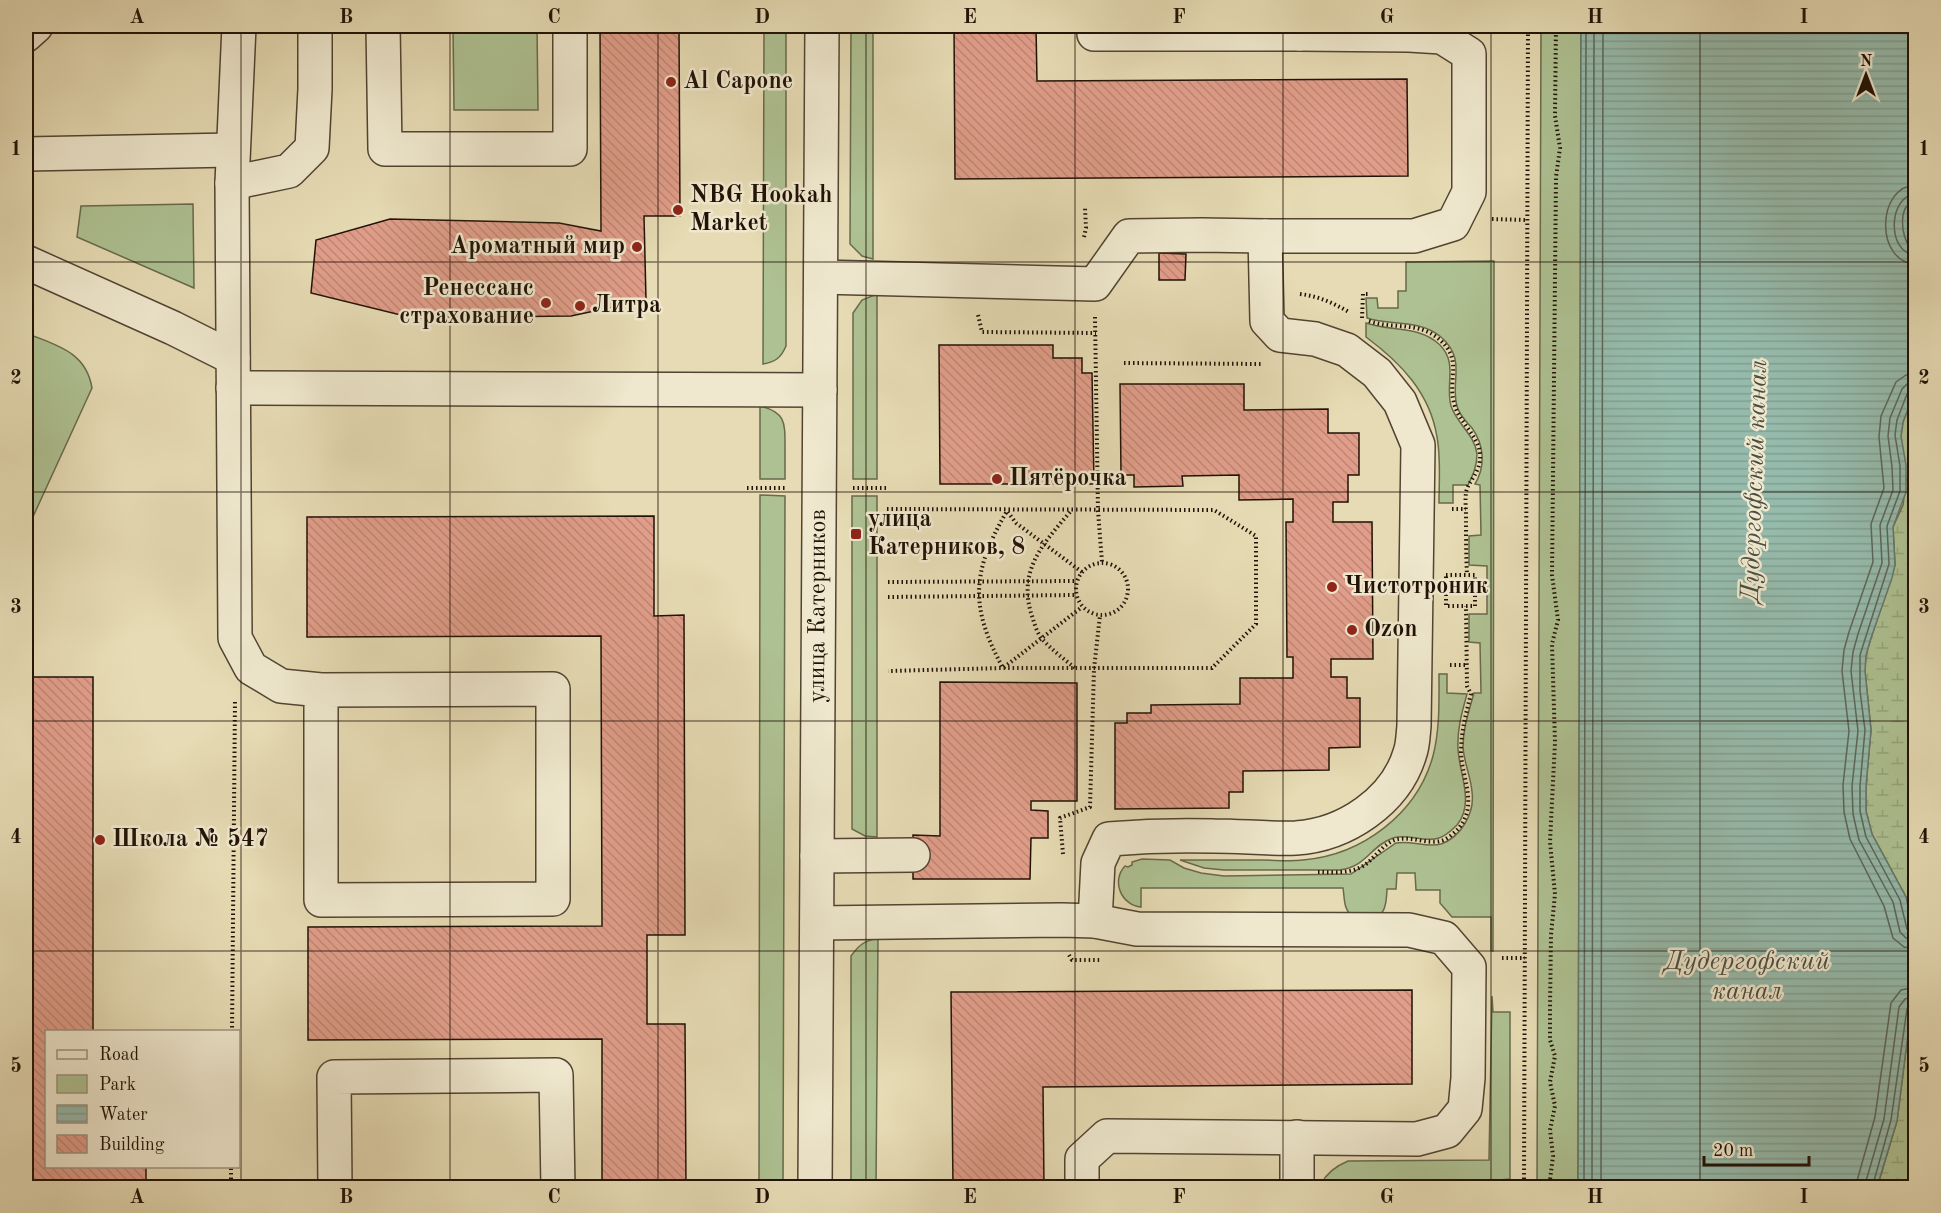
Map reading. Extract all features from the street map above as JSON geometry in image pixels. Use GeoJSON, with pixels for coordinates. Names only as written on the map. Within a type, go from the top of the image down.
{"type":"FeatureCollection","features":[{"type":"Feature","properties":{"kind":"street"},"geometry":{"type":"LineString","coordinates":[[26,35],[36,26]]}},
{"type":"Feature","properties":{"kind":"street"},"geometry":{"type":"LineString","coordinates":[[239,26],[231,183],[235,638],[252,668],[281,686],[321,690],[553,689],[553,899],[321,900],[321,690]]}},
{"type":"Feature","properties":{"kind":"street"},"geometry":{"type":"LineString","coordinates":[[231,183],[289,171],[312,148],[315,26]]}},
{"type":"Feature","properties":{"kind":"street"},"geometry":{"type":"LineString","coordinates":[[383,26],[385,149],[570,149],[570,26]]}},
{"type":"Feature","properties":{"kind":"street","name":"улица Катерников"},"geometry":{"type":"LineString","coordinates":[[815,1188],[822,26]]}},
{"type":"Feature","properties":{"kind":"street"},"geometry":{"type":"LineString","coordinates":[[820,277],[1095,284],[1129,236],[1414,236],[1454,224],[1469,192],[1469,54],[1442,37],[1299,30],[1094,34],[1094,26]]}},
{"type":"Feature","properties":{"kind":"street"},"geometry":{"type":"LineString","coordinates":[[26,153],[232,150]]}},
{"type":"Feature","properties":{"kind":"street"},"geometry":{"type":"LineString","coordinates":[[1095,921],[1098,863],[1109,839],[1153,835],[1297,838],[1331,831],[1356,819],[1375,806],[1398,780],[1410,753],[1414,726],[1418,445],[1400,402],[1377,373],[1347,350],[1315,339],[1280,335],[1267,321],[1265,236]]}},
{"type":"Feature","properties":{"kind":"street"},"geometry":{"type":"LineString","coordinates":[[26,262],[173,328],[233,373],[820,390]]}},
{"type":"Feature","properties":{"kind":"street"},"geometry":{"type":"LineString","coordinates":[[817,856],[914,855]]}},
{"type":"Feature","properties":{"kind":"street"},"geometry":{"type":"LineString","coordinates":[[817,923],[1095,921],[1137,929],[1409,930],[1444,938],[1469,967],[1468,1078],[1465,1109],[1447,1131],[1417,1138],[1107,1136],[1082,1159],[1082,1188]]}},
{"type":"Feature","properties":{"kind":"street"},"geometry":{"type":"LineString","coordinates":[[335,1188],[334,1077],[556,1075],[558,1188]]}},
{"type":"Feature","properties":{"kind":"street"},"geometry":{"type":"LineString","coordinates":[[1297,1137],[1297,1188]]}},
{"type":"Feature","properties":{"kind":"path"},"geometry":{"type":"LineString","coordinates":[[1524,1188],[1528,26]]}},
{"type":"Feature","properties":{"kind":"path"},"geometry":{"type":"LineString","coordinates":[[1549,1188],[1553,1156],[1550,1130],[1555,1106],[1550,1082],[1555,1056],[1550,1040],[1551,935],[1555,894],[1550,842],[1555,742],[1552,644],[1558,620],[1552,575],[1556,177],[1560,148],[1555,116],[1556,26]]}},
{"type":"Feature","properties":{"kind":"path"},"geometry":{"type":"LineString","coordinates":[[1503,219],[1527,220]]}},
{"type":"Feature","properties":{"kind":"path"},"geometry":{"type":"LineString","coordinates":[[1095,284],[1098,511],[1102,562]]}},
{"type":"Feature","properties":{"kind":"path"},"geometry":{"type":"LineString","coordinates":[[1362,319],[1363,294],[1368,294]]}},
{"type":"Feature","properties":{"kind":"path"},"geometry":{"type":"LineString","coordinates":[[1124,363],[1264,364]]}},
{"type":"Feature","properties":{"kind":"path"},"geometry":{"type":"LineString","coordinates":[[1471,484],[1466,490],[1467,575],[1475,575],[1475,606],[1466,606],[1467,686],[1471,694]]}},
{"type":"Feature","properties":{"kind":"path"},"geometry":{"type":"LineString","coordinates":[[747,488],[787,488]]}},
{"type":"Feature","properties":{"kind":"path"},"geometry":{"type":"LineString","coordinates":[[852,488],[887,488]]}},
{"type":"Feature","properties":{"kind":"path"},"geometry":{"type":"LineString","coordinates":[[887,509],[1214,510],[1257,536],[1257,624],[1212,668],[888,670]]}},
{"type":"Feature","properties":{"kind":"path"},"geometry":{"type":"LineString","coordinates":[[1007,511],[1016,523],[1082,572]]}},
{"type":"Feature","properties":{"kind":"path"},"geometry":{"type":"LineString","coordinates":[[1002,668],[986,633],[979,597],[979,582],[987,548],[1007,511]]}},
{"type":"Feature","properties":{"kind":"path"},"geometry":{"type":"LineString","coordinates":[[1071,511],[1043,544],[1030,568],[1028,597],[1030,611],[1041,639],[1076,669]]}},
{"type":"Feature","properties":{"kind":"path"},"geometry":{"type":"LineString","coordinates":[[1102,562],[1119,569],[1128,585],[1124,603],[1117,610],[1100,615],[1082,607],[1076,595],[1077,580],[1082,572],[1102,562]]}},
{"type":"Feature","properties":{"kind":"path"},"geometry":{"type":"LineString","coordinates":[[888,582],[1077,580]]}},
{"type":"Feature","properties":{"kind":"path"},"geometry":{"type":"LineString","coordinates":[[888,597],[1076,595]]}},
{"type":"Feature","properties":{"kind":"path"},"geometry":{"type":"LineString","coordinates":[[1002,668],[1082,607]]}},
{"type":"Feature","properties":{"kind":"path"},"geometry":{"type":"LineString","coordinates":[[1064,866],[1060,818],[1090,807],[1094,669],[1100,615]]}},
{"type":"Feature","properties":{"kind":"path"},"geometry":{"type":"LineString","coordinates":[[232,1030],[235,698]]}},
{"type":"Feature","properties":{"kind":"path"},"geometry":{"type":"LineString","coordinates":[[1502,958],[1525,958]]}},
{"type":"Feature","properties":{"kind":"path"},"geometry":{"type":"LineString","coordinates":[[231,1168],[231,1188]]}},
{"type":"Feature","properties":{"kind":"green space"},"geometry":{"type":"Polygon","coordinates":[[[453,26],[537,26],[538,110],[454,110],[453,26]]]}},
{"type":"Feature","properties":{"kind":"green space"},"geometry":{"type":"Polygon","coordinates":[[[764,26],[786,26],[786,346],[777,359],[763,364],[764,26]]]}},
{"type":"Feature","properties":{"kind":"green space"},"geometry":{"type":"Polygon","coordinates":[[[851,26],[873,26],[873,259],[862,256],[850,244],[851,26]]]}},
{"type":"Feature","properties":{"kind":"green space"},"geometry":{"type":"Polygon","coordinates":[[[1541,26],[1581,26],[1578,1187],[1537,1188],[1541,26]]]}},
{"type":"Feature","properties":{"kind":"green space"},"geometry":{"type":"Polygon","coordinates":[[[193,204],[194,288],[77,237],[81,206],[193,204]]]}},
{"type":"Feature","properties":{"kind":"green space"},"geometry":{"type":"Polygon","coordinates":[[[1494,261],[1493,951],[1491,951],[1491,917],[1452,917],[1440,903],[1440,890],[1416,890],[1415,873],[1397,873],[1396,889],[1387,889],[1383,911],[1370,917],[1354,918],[1350,915],[1345,904],[1343,888],[1141,888],[1141,907],[1128,902],[1120,891],[1119,878],[1125,866],[1128,867],[1132,865],[1132,862],[1142,859],[1170,860],[1184,868],[1224,876],[1351,874],[1396,843],[1430,845],[1448,841],[1455,836],[1469,816],[1472,800],[1463,747],[1464,733],[1474,693],[1481,693],[1480,643],[1469,642],[1469,614],[1487,614],[1487,566],[1469,565],[1469,536],[1481,535],[1480,485],[1475,484],[1481,470],[1481,448],[1472,428],[1458,409],[1455,397],[1456,362],[1449,346],[1433,331],[1415,325],[1367,318],[1366,298],[1377,298],[1378,308],[1398,308],[1398,291],[1406,291],[1406,262],[1494,261]]]}},
{"type":"Feature","properties":{"kind":"green space"},"geometry":{"type":"Polygon","coordinates":[[[877,294],[877,479],[853,479],[853,313],[862,300],[877,294]]]}},
{"type":"Feature","properties":{"kind":"green space"},"geometry":{"type":"Polygon","coordinates":[[[1366,323],[1423,334],[1440,345],[1445,352],[1450,367],[1451,406],[1473,441],[1477,454],[1468,485],[1453,485],[1453,503],[1439,503],[1438,445],[1428,406],[1402,368],[1366,337],[1366,323]]]}},
{"type":"Feature","properties":{"kind":"green space"},"geometry":{"type":"Polygon","coordinates":[[[26,333],[68,351],[83,365],[92,388],[26,532],[26,333]]]}},
{"type":"Feature","properties":{"kind":"green space"},"geometry":{"type":"Polygon","coordinates":[[[1915,391],[1915,943],[1906,897],[1872,834],[1866,811],[1871,730],[1865,671],[1866,655],[1895,565],[1893,527],[1903,505],[1906,479],[1901,436],[1903,422],[1915,391]]]}},
{"type":"Feature","properties":{"kind":"green space"},"geometry":{"type":"Polygon","coordinates":[[[760,406],[774,411],[784,424],[785,479],[760,479],[760,406]]]}},
{"type":"Feature","properties":{"kind":"green space"},"geometry":{"type":"Polygon","coordinates":[[[760,495],[785,496],[783,1188],[759,1187],[760,495]]]}},
{"type":"Feature","properties":{"kind":"green space"},"geometry":{"type":"Polygon","coordinates":[[[852,496],[877,496],[877,837],[865,836],[852,829],[852,496]]]}},
{"type":"Feature","properties":{"kind":"green space"},"geometry":{"type":"Polygon","coordinates":[[[1439,674],[1447,674],[1447,693],[1467,694],[1460,721],[1458,742],[1465,788],[1465,807],[1457,825],[1442,837],[1433,839],[1393,838],[1356,865],[1339,870],[1224,870],[1204,868],[1180,860],[1303,860],[1346,850],[1384,828],[1414,796],[1433,756],[1438,725],[1439,674]]]}},
{"type":"Feature","properties":{"kind":"green space"},"geometry":{"type":"Polygon","coordinates":[[[878,938],[876,1187],[851,1188],[851,956],[862,944],[878,938]]]}},
{"type":"Feature","properties":{"kind":"green space"},"geometry":{"type":"Polygon","coordinates":[[[1915,994],[1915,1187],[1877,1188],[1897,1121],[1915,994]]]}},
{"type":"Feature","properties":{"kind":"green space"},"geometry":{"type":"Polygon","coordinates":[[[1492,996],[1493,1012],[1510,1012],[1510,1179],[1500,1180],[1500,1188],[1418,1187],[1417,1180],[1321,1184],[1332,1170],[1348,1161],[1489,1160],[1492,996]]]}},
{"type":"Feature","properties":{"kind":"water","name":"Дудергофский канал"},"geometry":{"type":"Polygon","coordinates":[[[1581,26],[1915,26],[1916,203],[1908,224],[1910,235],[1916,245],[1915,391],[1903,422],[1901,436],[1906,465],[1906,492],[1893,527],[1895,565],[1866,655],[1865,671],[1871,730],[1866,811],[1872,834],[1906,897],[1916,943],[1915,994],[1897,1121],[1877,1187],[1578,1187],[1581,26]]]}},
{"type":"Feature","properties":{"kind":"building"},"geometry":{"type":"Polygon","coordinates":[[[600,26],[679,26],[680,216],[644,216],[646,300],[571,316],[413,318],[311,293],[316,240],[390,219],[559,223],[601,231],[600,26]]]}},
{"type":"Feature","properties":{"kind":"building"},"geometry":{"type":"Polygon","coordinates":[[[954,26],[1036,26],[1037,81],[1407,79],[1408,176],[955,179],[954,26]]]}},
{"type":"Feature","properties":{"kind":"building"},"geometry":{"type":"Polygon","coordinates":[[[1159,253],[1186,254],[1185,280],[1159,280],[1159,253]]]}},
{"type":"Feature","properties":{"kind":"building"},"geometry":{"type":"Polygon","coordinates":[[[939,345],[1053,345],[1053,358],[1082,358],[1082,373],[1092,373],[1094,484],[940,484],[939,345]]]}},
{"type":"Feature","properties":{"kind":"building"},"geometry":{"type":"Polygon","coordinates":[[[1120,384],[1244,384],[1244,410],[1328,409],[1328,433],[1359,433],[1359,475],[1348,475],[1348,502],[1333,502],[1333,522],[1372,522],[1373,659],[1331,659],[1331,677],[1347,677],[1347,698],[1360,698],[1360,747],[1329,748],[1329,770],[1243,771],[1243,792],[1229,792],[1229,808],[1115,809],[1115,723],[1127,723],[1127,713],[1151,713],[1151,705],[1240,704],[1240,678],[1293,678],[1293,657],[1287,657],[1286,522],[1293,522],[1293,499],[1239,500],[1239,475],[1182,476],[1183,486],[1134,487],[1134,475],[1121,475],[1120,384]]]}},
{"type":"Feature","properties":{"kind":"building"},"geometry":{"type":"Polygon","coordinates":[[[654,516],[654,616],[684,615],[685,935],[647,935],[647,1024],[685,1024],[686,1188],[602,1188],[602,1039],[308,1040],[308,927],[602,926],[601,636],[307,637],[307,517],[654,516]]]}},
{"type":"Feature","properties":{"kind":"building"},"geometry":{"type":"Polygon","coordinates":[[[26,677],[93,677],[93,1030],[45,1030],[45,1168],[146,1168],[146,1188],[26,1188],[26,677]]]}},
{"type":"Feature","properties":{"kind":"building"},"geometry":{"type":"Polygon","coordinates":[[[940,682],[1077,683],[1077,801],[1031,801],[1031,810],[1048,811],[1048,838],[1031,838],[1030,879],[913,879],[913,835],[940,836],[940,682]]]}},
{"type":"Feature","properties":{"kind":"building"},"geometry":{"type":"Polygon","coordinates":[[[1412,990],[1412,1084],[1043,1087],[1044,1188],[953,1188],[951,992],[1412,990]]]}},
{"type":"Feature","properties":{"kind":"place","name":"Al Capone"},"geometry":{"type":"Point","coordinates":[671,82]}},
{"type":"Feature","properties":{"kind":"place","name":"NBG Hookah Market"},"geometry":{"type":"Point","coordinates":[678,210]}},
{"type":"Feature","properties":{"kind":"place","name":"Ароматный мир"},"geometry":{"type":"Point","coordinates":[637,247]}},
{"type":"Feature","properties":{"kind":"place","name":"Ренессанс страхование"},"geometry":{"type":"Point","coordinates":[546,303]}},
{"type":"Feature","properties":{"kind":"place","name":"Литра"},"geometry":{"type":"Point","coordinates":[580,306]}},
{"type":"Feature","properties":{"kind":"place","name":"Пятёрочка"},"geometry":{"type":"Point","coordinates":[997,479]}},
{"type":"Feature","properties":{"kind":"place","name":"улица Катерников, 8"},"geometry":{"type":"Point","coordinates":[856,534]}},
{"type":"Feature","properties":{"kind":"place","name":"Чистотроник"},"geometry":{"type":"Point","coordinates":[1332,587]}},
{"type":"Feature","properties":{"kind":"place","name":"Ozon"},"geometry":{"type":"Point","coordinates":[1352,630]}},
{"type":"Feature","properties":{"kind":"place","name":"Школа № 547"},"geometry":{"type":"Point","coordinates":[100,840]}}]}
